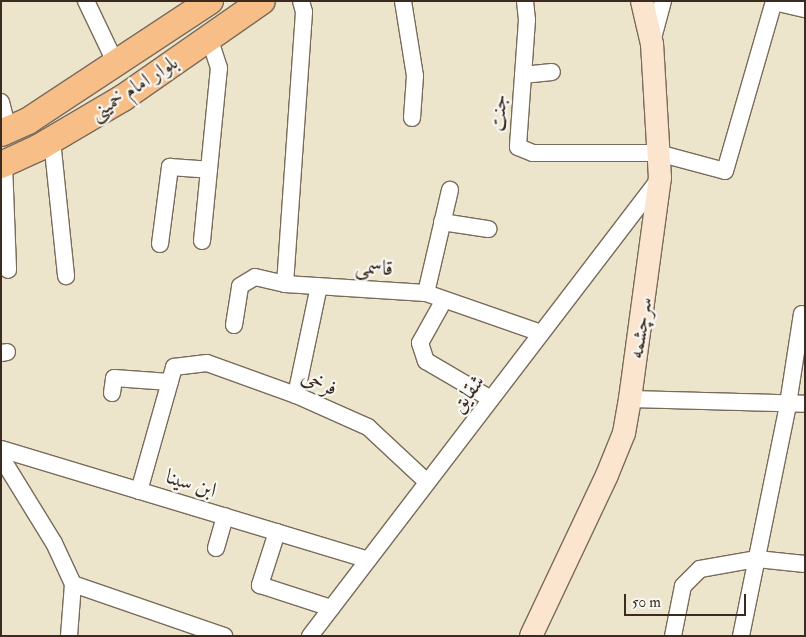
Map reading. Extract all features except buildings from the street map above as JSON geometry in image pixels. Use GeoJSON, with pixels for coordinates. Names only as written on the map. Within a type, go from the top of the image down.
{"type":"FeatureCollection","features":[{"type":"Feature","properties":{"kind":"main road","name":"بلوار امام خمینی"},"geometry":{"type":"LineString","coordinates":[[5,131],[116,64],[210,1]]}},
{"type":"Feature","properties":{"kind":"main road","name":"بلوار امام خمینی"},"geometry":{"type":"LineString","coordinates":[[3,164],[52,140],[122,98],[262,1]]}},
{"type":"Feature","properties":{"kind":"street"},"geometry":{"type":"LineString","coordinates":[[86,1],[116,64]]}},
{"type":"Feature","properties":{"kind":"street"},"geometry":{"type":"LineString","coordinates":[[285,284],[304,12],[301,1]]}},
{"type":"Feature","properties":{"kind":"street"},"geometry":{"type":"LineString","coordinates":[[403,1],[415,76],[412,118]]}},
{"type":"Feature","properties":{"kind":"street","name":"جنت"},"geometry":{"type":"LineString","coordinates":[[525,1],[527,20],[518,147],[533,153],[658,153]]}},
{"type":"Feature","properties":{"kind":"street","name":"سرچشمه"},"geometry":{"type":"LineString","coordinates":[[532,636],[607,475],[624,433],[630,399],[660,178],[652,44],[642,1]]}},
{"type":"Feature","properties":{"kind":"street"},"geometry":{"type":"LineString","coordinates":[[652,44],[663,1]]}},
{"type":"Feature","properties":{"kind":"street"},"geometry":{"type":"LineString","coordinates":[[658,153],[725,171],[774,2],[805,9]]}},
{"type":"Feature","properties":{"kind":"street"},"geometry":{"type":"LineString","coordinates":[[202,241],[219,68],[209,38]]}},
{"type":"Feature","properties":{"kind":"street"},"geometry":{"type":"LineString","coordinates":[[523,75],[552,72]]}},
{"type":"Feature","properties":{"kind":"street"},"geometry":{"type":"LineString","coordinates":[[1,102],[5,131]]}},
{"type":"Feature","properties":{"kind":"street"},"geometry":{"type":"LineString","coordinates":[[52,140],[66,276]]}},
{"type":"Feature","properties":{"kind":"street"},"geometry":{"type":"LineString","coordinates":[[3,164],[8,270]]}},
{"type":"Feature","properties":{"kind":"street"},"geometry":{"type":"LineString","coordinates":[[160,244],[170,167],[209,170]]}},
{"type":"Feature","properties":{"kind":"street","name":"شقایق"},"geometry":{"type":"LineString","coordinates":[[310,636],[660,178]]}},
{"type":"Feature","properties":{"kind":"street"},"geometry":{"type":"LineString","coordinates":[[426,293],[450,190]]}},
{"type":"Feature","properties":{"kind":"street"},"geometry":{"type":"LineString","coordinates":[[442,222],[488,228]]}},
{"type":"Feature","properties":{"kind":"street","name":"قاسمی"},"geometry":{"type":"LineString","coordinates":[[234,325],[240,286],[255,277],[285,284],[426,293],[541,333]]}},
{"type":"Feature","properties":{"kind":"street"},"geometry":{"type":"LineString","coordinates":[[296,395],[318,286]]}},
{"type":"Feature","properties":{"kind":"street"},"geometry":{"type":"LineString","coordinates":[[444,300],[420,343],[426,361],[491,399]]}},
{"type":"Feature","properties":{"kind":"street"},"geometry":{"type":"LineString","coordinates":[[741,636],[788,404],[802,314]]}},
{"type":"Feature","properties":{"kind":"street","name":"فرخی"},"geometry":{"type":"LineString","coordinates":[[112,393],[114,378],[172,374],[207,363],[296,395],[368,427],[427,482]]}},
{"type":"Feature","properties":{"kind":"street"},"geometry":{"type":"LineString","coordinates":[[139,490],[172,374]]}},
{"type":"Feature","properties":{"kind":"street"},"geometry":{"type":"LineString","coordinates":[[630,399],[805,404]]}},
{"type":"Feature","properties":{"kind":"street","name":"ابن سینا"},"geometry":{"type":"LineString","coordinates":[[1,449],[368,560]]}},
{"type":"Feature","properties":{"kind":"street"},"geometry":{"type":"LineString","coordinates":[[1,457],[54,543],[73,584],[69,636]]}},
{"type":"Feature","properties":{"kind":"street"},"geometry":{"type":"LineString","coordinates":[[216,548],[225,516]]}},
{"type":"Feature","properties":{"kind":"street"},"geometry":{"type":"LineString","coordinates":[[277,532],[260,585],[331,608]]}},
{"type":"Feature","properties":{"kind":"street"},"geometry":{"type":"LineString","coordinates":[[673,636],[684,586],[700,569],[756,559],[805,564]]}},
{"type":"Feature","properties":{"kind":"street"},"geometry":{"type":"LineString","coordinates":[[73,584],[224,636]]}}]}
